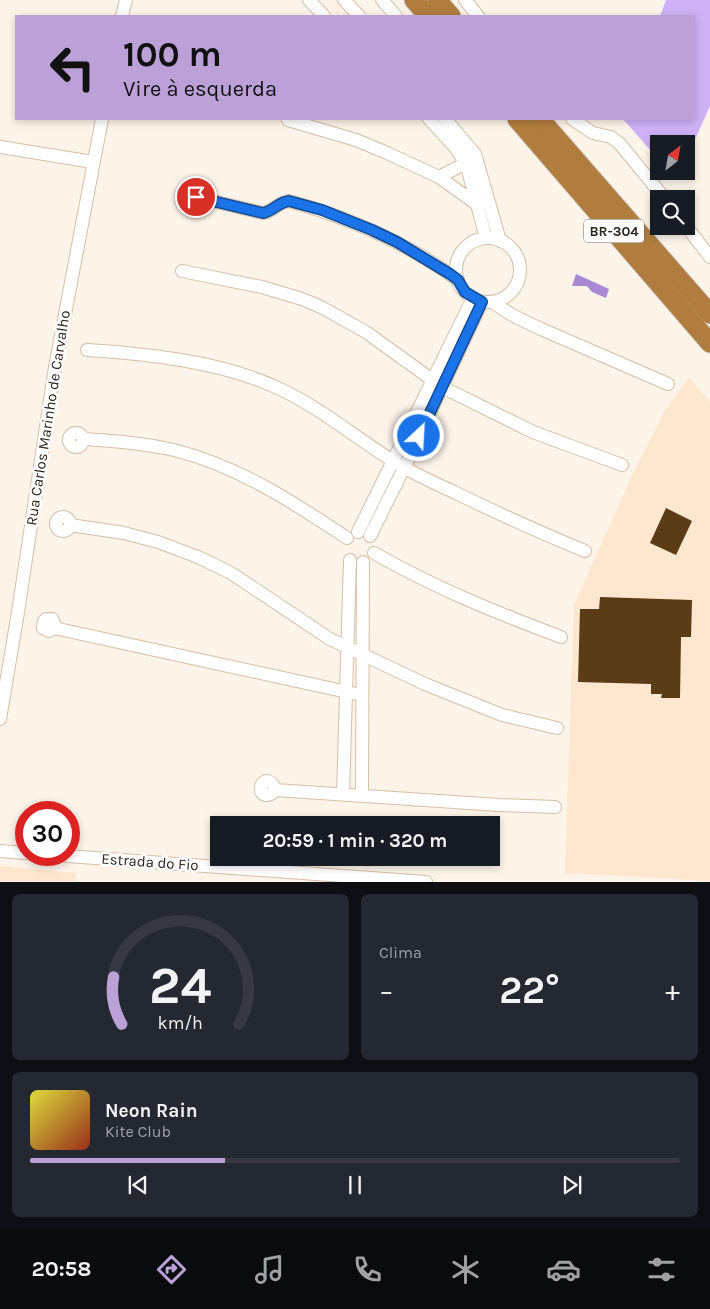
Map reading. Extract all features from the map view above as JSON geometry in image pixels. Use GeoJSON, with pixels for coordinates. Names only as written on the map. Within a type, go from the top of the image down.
{"type":"FeatureCollection","features":[{"type":"Feature","properties":{"kind":"highway"},"geometry":{"type":"LineString","coordinates":[[414,0],[427,15]]}},
{"type":"Feature","properties":{"kind":"highway"},"geometry":{"type":"LineString","coordinates":[[437,0],[450,15]]}},
{"type":"Feature","properties":{"kind":"highway","name":"BR-304"},"geometry":{"type":"LineString","coordinates":[[518,120],[710,343]]}},
{"type":"Feature","properties":{"kind":"highway","name":"BR-304"},"geometry":{"type":"LineString","coordinates":[[541,120],[710,314]]}},
{"type":"Feature","properties":{"kind":"street"},"geometry":{"type":"LineString","coordinates":[[122,15],[126,0]]}},
{"type":"Feature","properties":{"kind":"street"},"geometry":{"type":"LineString","coordinates":[[309,0],[323,15]]}},
{"type":"Feature","properties":{"kind":"street"},"geometry":{"type":"LineString","coordinates":[[344,0],[358,15]]}},
{"type":"Feature","properties":{"kind":"street"},"geometry":{"type":"LineString","coordinates":[[382,0],[395,15]]}},
{"type":"Feature","properties":{"kind":"street","name":"Rua Carlos Marinho de Carvalho"},"geometry":{"type":"LineString","coordinates":[[0,719],[18,612],[54,366],[102,120]]}},
{"type":"Feature","properties":{"kind":"street"},"geometry":{"type":"LineString","coordinates":[[288,120],[356,140],[439,178],[478,205]]}},
{"type":"Feature","properties":{"kind":"street"},"geometry":{"type":"LineString","coordinates":[[430,120],[454,146],[470,158],[486,238]]}},
{"type":"Feature","properties":{"kind":"street"},"geometry":{"type":"LineString","coordinates":[[446,120],[470,158],[500,241]]}},
{"type":"Feature","properties":{"kind":"street"},"geometry":{"type":"LineString","coordinates":[[574,120],[593,133],[612,137],[658,190]]}},
{"type":"Feature","properties":{"kind":"street"},"geometry":{"type":"LineString","coordinates":[[0,147],[94,162]]}},
{"type":"Feature","properties":{"kind":"street"},"geometry":{"type":"LineString","coordinates":[[439,178],[470,158]]}},
{"type":"Feature","properties":{"kind":"street"},"geometry":{"type":"LineString","coordinates":[[196,197],[263,213],[268,212],[284,201],[322,210],[397,242],[458,280]]}},
{"type":"Feature","properties":{"kind":"street"},"geometry":{"type":"LineString","coordinates":[[693,235],[710,257]]}},
{"type":"Feature","properties":{"kind":"street"},"geometry":{"type":"LineString","coordinates":[[482,301],[506,297],[514,290],[519,281],[520,270],[519,260],[514,251],[500,241],[486,238],[476,241],[460,255],[457,266],[458,280],[465,292],[482,301],[541,329],[668,384]]}},
{"type":"Feature","properties":{"kind":"street"},"geometry":{"type":"LineString","coordinates":[[182,271],[262,287],[321,307],[366,332],[437,384],[532,432],[622,465]]}},
{"type":"Feature","properties":{"kind":"street"},"geometry":{"type":"LineString","coordinates":[[358,535],[393,461],[482,301]]}},
{"type":"Feature","properties":{"kind":"street"},"geometry":{"type":"LineString","coordinates":[[87,350],[122,352],[200,364],[248,376],[282,390],[326,415],[404,468],[490,510],[585,550]]}},
{"type":"Feature","properties":{"kind":"street"},"geometry":{"type":"LineString","coordinates":[[362,795],[362,654],[356,561],[344,549],[358,535],[404,468],[437,384]]}},
{"type":"Feature","properties":{"kind":"street"},"geometry":{"type":"LineString","coordinates":[[83,439],[145,444],[175,450],[215,463],[374,542],[374,553],[371,557],[356,561]]}},
{"type":"Feature","properties":{"kind":"street"},"geometry":{"type":"LineString","coordinates":[[70,525],[124,533],[158,542],[198,558],[231,572],[306,624],[347,648],[425,684],[502,715],[557,728]]}},
{"type":"Feature","properties":{"kind":"street"},"geometry":{"type":"LineString","coordinates":[[374,553],[415,577],[465,600],[560,637]]}},
{"type":"Feature","properties":{"kind":"street"},"geometry":{"type":"LineString","coordinates":[[343,794],[347,648],[356,561]]}},
{"type":"Feature","properties":{"kind":"street"},"geometry":{"type":"LineString","coordinates":[[54,628],[361,694]]}},
{"type":"Feature","properties":{"kind":"street"},"geometry":{"type":"LineString","coordinates":[[275,790],[555,807]]}},
{"type":"Feature","properties":{"kind":"street"},"geometry":{"type":"LineString","coordinates":[[0,851],[15,852]]}},
{"type":"Feature","properties":{"kind":"street","name":"Estrada do Fio"},"geometry":{"type":"LineString","coordinates":[[80,857],[426,882]]}},
{"type":"Feature","properties":{"kind":"shaded area"},"geometry":{"type":"Polygon","coordinates":[[[666,0],[710,0],[710,106],[695,140],[695,135],[650,135],[650,150],[624,120],[695,120],[695,15],[660,15],[666,0]]]}},
{"type":"Feature","properties":{"kind":"shaded area"},"geometry":{"type":"Polygon","coordinates":[[[576,274],[609,289],[606,298],[592,292],[587,286],[572,286],[576,274]]]}},
{"type":"Feature","properties":{"kind":"shaded area"},"geometry":{"type":"Polygon","coordinates":[[[689,377],[710,402],[710,881],[565,873],[574,605],[634,471],[664,412],[689,377]]]}},
{"type":"Feature","properties":{"kind":"shaded area"},"geometry":{"type":"Polygon","coordinates":[[[0,866],[77,873],[75,881],[0,881],[0,866]]]}},
{"type":"Feature","properties":{"kind":"building"},"geometry":{"type":"Polygon","coordinates":[[[666,508],[692,521],[676,555],[650,543],[666,508]]]}},
{"type":"Feature","properties":{"kind":"building"},"geometry":{"type":"Polygon","coordinates":[[[600,597],[692,600],[691,637],[681,637],[680,698],[661,698],[662,694],[651,694],[651,684],[578,682],[580,609],[599,609],[600,597]]]}},
{"type":"Feature","properties":{"kind":"route"},"geometry":{"type":"LineString","coordinates":[[196,197],[263,213],[268,212],[284,201],[322,210],[372,230],[420,255],[458,280],[465,292],[482,302],[419,436]]}}]}
